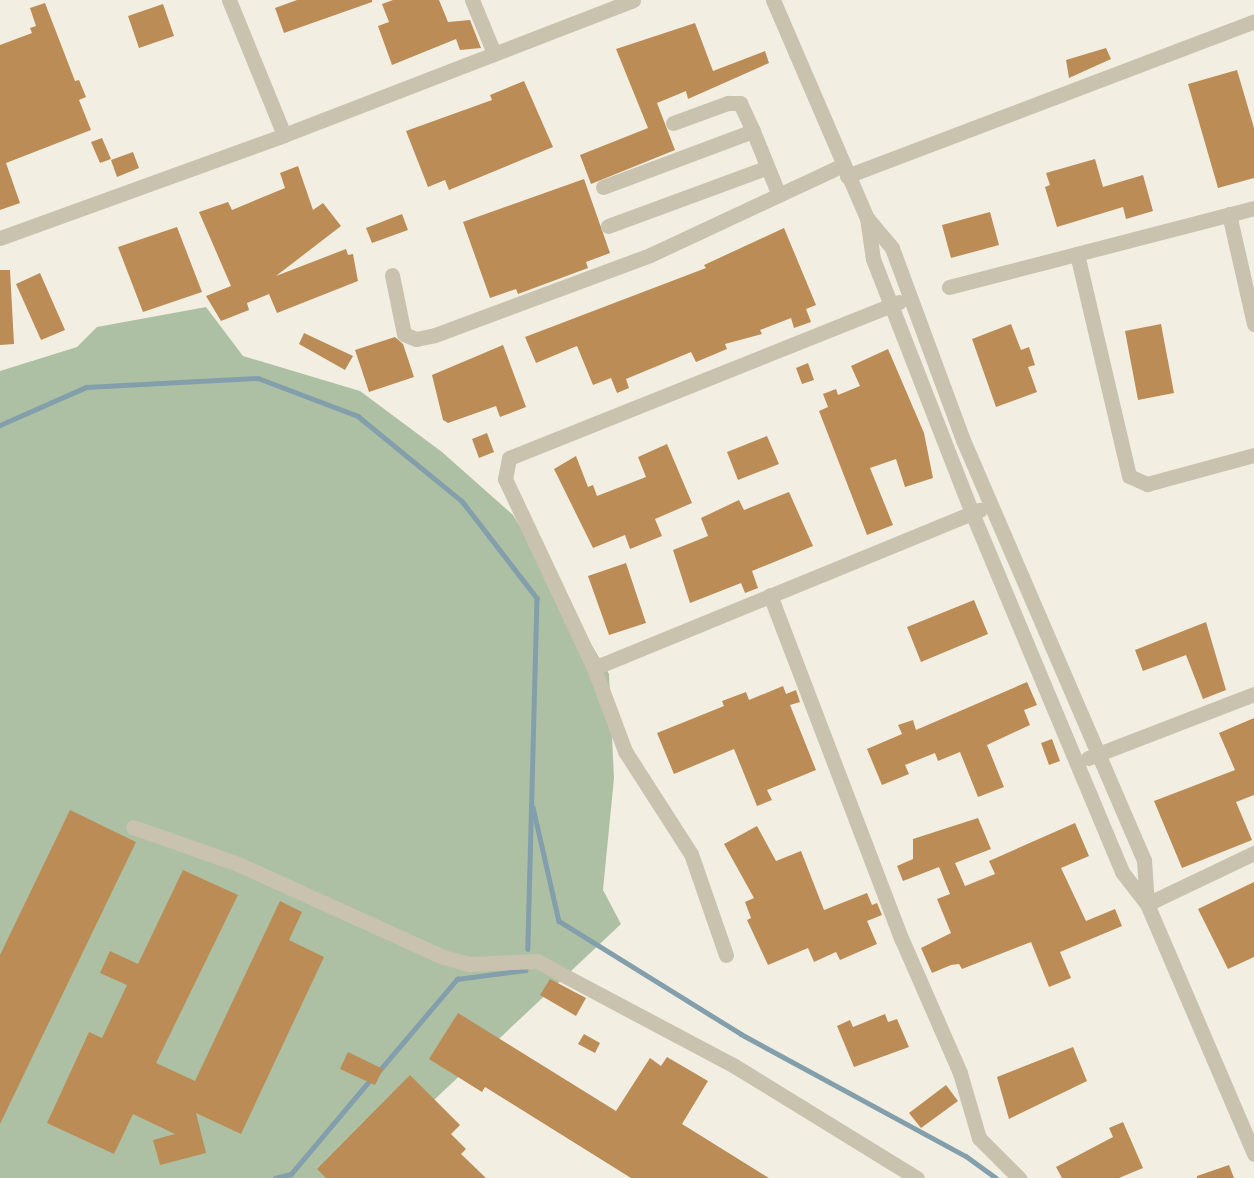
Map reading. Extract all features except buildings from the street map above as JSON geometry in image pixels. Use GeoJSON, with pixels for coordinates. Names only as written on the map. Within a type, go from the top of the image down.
{"type":"FeatureCollection","features":[{"type":"Feature","properties":{"kind":"street"},"geometry":{"type":"LineString","coordinates":[[229,0],[284,135]]}},
{"type":"Feature","properties":{"kind":"street"},"geometry":{"type":"LineString","coordinates":[[472,0],[494,53]]}},
{"type":"Feature","properties":{"kind":"street"},"geometry":{"type":"LineString","coordinates":[[0,238],[284,135],[633,0]]}},
{"type":"Feature","properties":{"kind":"street"},"geometry":{"type":"LineString","coordinates":[[773,0],[867,218],[891,249],[991,505],[1144,860],[1147,904]]}},
{"type":"Feature","properties":{"kind":"street"},"geometry":{"type":"LineString","coordinates":[[392,275],[404,334],[416,339],[435,335],[650,255],[778,193],[1254,21]]}},
{"type":"Feature","properties":{"kind":"street"},"geometry":{"type":"LineString","coordinates":[[673,123],[728,103],[740,103],[778,193]]}},
{"type":"Feature","properties":{"kind":"street"},"geometry":{"type":"LineString","coordinates":[[603,187],[753,131]]}},
{"type":"Feature","properties":{"kind":"street"},"geometry":{"type":"LineString","coordinates":[[608,226],[766,168]]}},
{"type":"Feature","properties":{"kind":"street"},"geometry":{"type":"LineString","coordinates":[[949,287],[1254,208]]}},
{"type":"Feature","properties":{"kind":"street"},"geometry":{"type":"LineString","coordinates":[[1229,214],[1254,324]]}},
{"type":"Feature","properties":{"kind":"street"},"geometry":{"type":"LineString","coordinates":[[867,218],[868,243],[972,513],[1122,872],[1147,904],[1254,1154]]}},
{"type":"Feature","properties":{"kind":"street"},"geometry":{"type":"LineString","coordinates":[[1077,254],[1129,476],[1147,484],[1254,455]]}},
{"type":"Feature","properties":{"kind":"street"},"geometry":{"type":"LineString","coordinates":[[726,954],[691,854],[624,751],[594,668],[506,479],[509,459],[910,297]]}},
{"type":"Feature","properties":{"kind":"street"},"geometry":{"type":"LineString","coordinates":[[594,668],[991,505]]}},
{"type":"Feature","properties":{"kind":"street"},"geometry":{"type":"LineString","coordinates":[[770,595],[898,929],[960,1073],[979,1138],[1019,1178]]}},
{"type":"Feature","properties":{"kind":"street"},"geometry":{"type":"LineString","coordinates":[[1077,762],[1254,694]]}},
{"type":"Feature","properties":{"kind":"street"},"geometry":{"type":"LineString","coordinates":[[134,827],[238,864],[414,944],[470,964],[537,961],[733,1065],[917,1178]]}},
{"type":"Feature","properties":{"kind":"street"},"geometry":{"type":"LineString","coordinates":[[1147,904],[1254,853]]}},
{"type":"Feature","properties":{"kind":"green space"},"geometry":{"type":"Polygon","coordinates":[[[206,307],[243,356],[360,391],[442,452],[513,515],[609,674],[614,778],[603,890],[621,924],[351,1178],[0,1178],[0,371],[77,347],[97,327],[206,307]]]}},
{"type":"Feature","properties":{"kind":"waterway"},"geometry":{"type":"LineString","coordinates":[[0,425],[86,387],[258,378],[358,416],[462,501],[537,598],[528,949]]}},
{"type":"Feature","properties":{"kind":"waterway"},"geometry":{"type":"LineString","coordinates":[[533,807],[559,921],[741,1034],[966,1156],[996,1178]]}},
{"type":"Feature","properties":{"kind":"waterway"},"geometry":{"type":"LineString","coordinates":[[379,1071],[457,979],[525,970]]}},
{"type":"Feature","properties":{"kind":"waterway"},"geometry":{"type":"LineString","coordinates":[[275,1178],[291,1174],[371,1079]]}}]}
